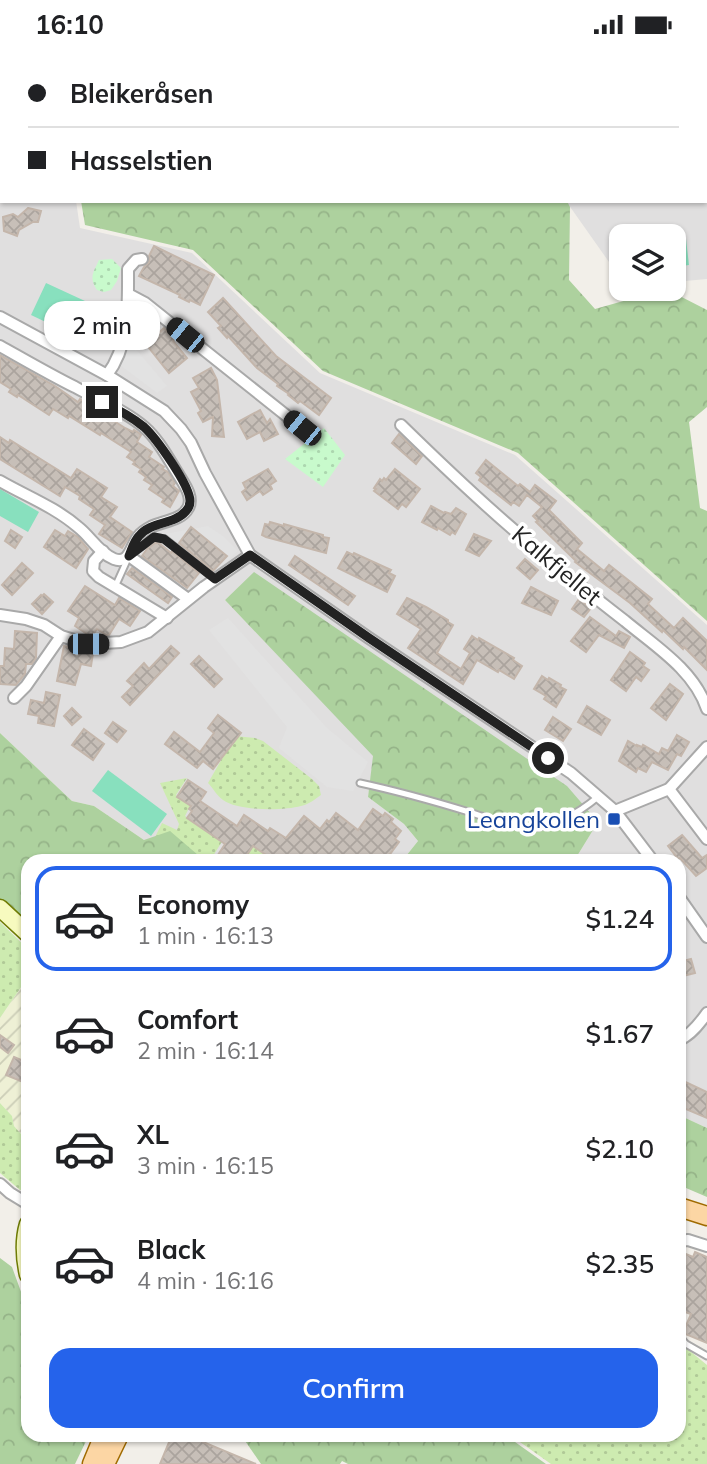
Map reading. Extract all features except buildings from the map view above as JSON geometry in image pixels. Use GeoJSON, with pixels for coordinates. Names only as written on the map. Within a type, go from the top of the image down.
{"type":"FeatureCollection","features":[{"type":"Feature","properties":{"kind":"main road"},"geometry":{"type":"LineString","coordinates":[[0,908],[21,928]]}},
{"type":"Feature","properties":{"kind":"main road"},"geometry":{"type":"LineString","coordinates":[[686,1209],[707,1216]]}},
{"type":"Feature","properties":{"kind":"main road"},"geometry":{"type":"LineString","coordinates":[[92,1464],[101,1442]]}},
{"type":"Feature","properties":{"kind":"main road"},"geometry":{"type":"LineString","coordinates":[[105,1464],[116,1442]]}},
{"type":"Feature","properties":{"kind":"street"},"geometry":{"type":"LineString","coordinates":[[107,375],[124,343],[128,269],[136,260],[142,259]]}},
{"type":"Feature","properties":{"kind":"street"},"geometry":{"type":"LineString","coordinates":[[128,294],[152,308],[302,428]]}},
{"type":"Feature","properties":{"kind":"street"},"geometry":{"type":"LineString","coordinates":[[0,317],[107,375],[164,411],[191,443],[250,555],[571,773],[615,811],[648,854]]}},
{"type":"Feature","properties":{"kind":"street"},"geometry":{"type":"LineString","coordinates":[[0,346],[126,414],[146,428],[186,486],[190,500],[184,513],[147,529],[138,537],[129,556],[121,560],[114,559],[103,551],[78,526],[46,504],[0,481]]}},
{"type":"Feature","properties":{"kind":"street","name":"Kalkfjellet"},"geometry":{"type":"LineString","coordinates":[[401,425],[533,547],[667,656],[691,679],[707,709]]}},
{"type":"Feature","properties":{"kind":"street"},"geometry":{"type":"LineString","coordinates":[[103,551],[94,561],[93,571],[167,618]]}},
{"type":"Feature","properties":{"kind":"street"},"geometry":{"type":"LineString","coordinates":[[0,615],[26,619],[44,625],[61,636],[88,644],[121,642],[148,632],[188,599],[250,555]]}},
{"type":"Feature","properties":{"kind":"street"},"geometry":{"type":"LineString","coordinates":[[129,556],[188,599]]}},
{"type":"Feature","properties":{"kind":"street"},"geometry":{"type":"LineString","coordinates":[[14,698],[26,686],[61,636]]}},
{"type":"Feature","properties":{"kind":"street"},"geometry":{"type":"LineString","coordinates":[[615,811],[669,789],[707,747]]}},
{"type":"Feature","properties":{"kind":"street"},"geometry":{"type":"LineString","coordinates":[[669,789],[707,839]]}},
{"type":"Feature","properties":{"kind":"street"},"geometry":{"type":"LineString","coordinates":[[686,907],[707,937]]}},
{"type":"Feature","properties":{"kind":"street"},"geometry":{"type":"LineString","coordinates":[[686,1036],[707,1013]]}},
{"type":"Feature","properties":{"kind":"street"},"geometry":{"type":"LineString","coordinates":[[0,1184],[21,1200]]}},
{"type":"Feature","properties":{"kind":"street"},"geometry":{"type":"LineString","coordinates":[[686,1240],[707,1246]]}},
{"type":"Feature","properties":{"kind":"lane"},"geometry":{"type":"LineString","coordinates":[[115,587],[129,556],[154,537],[164,539],[215,579]]}},
{"type":"Feature","properties":{"kind":"lane"},"geometry":{"type":"LineString","coordinates":[[360,783],[410,794],[522,828],[545,826],[564,819],[586,808],[599,796]]}},
{"type":"Feature","properties":{"kind":"lane"},"geometry":{"type":"LineString","coordinates":[[686,1342],[707,1356]]}},
{"type":"Feature","properties":{"kind":"shaded area"},"geometry":{"type":"Polygon","coordinates":[[[0,203],[76,203],[80,228],[192,253],[320,373],[515,455],[707,625],[707,1128],[686,1118],[686,854],[578,854],[598,822],[254,573],[225,600],[374,756],[368,797],[404,824],[418,841],[408,854],[185,854],[144,840],[94,806],[72,801],[0,733],[0,203]]]}},
{"type":"Feature","properties":{"kind":"shaded area"},"geometry":{"type":"Polygon","coordinates":[[[567,203],[707,203],[707,279],[686,281],[686,224],[609,224],[609,262],[567,203]]]}},
{"type":"Feature","properties":{"kind":"shaded area"},"geometry":{"type":"Polygon","coordinates":[[[128,294],[145,303],[136,349],[167,386],[157,393],[116,362],[128,294]]]}},
{"type":"Feature","properties":{"kind":"shaded area"},"geometry":{"type":"Polygon","coordinates":[[[208,526],[238,551],[188,599],[135,559],[154,536],[208,526]]]}},
{"type":"Feature","properties":{"kind":"shaded area"},"geometry":{"type":"Polygon","coordinates":[[[228,618],[327,728],[368,762],[353,791],[327,787],[279,748],[287,727],[209,630],[228,618]]]}},
{"type":"Feature","properties":{"kind":"green space"},"geometry":{"type":"Polygon","coordinates":[[[81,203],[568,203],[569,280],[595,309],[623,301],[686,299],[707,310],[707,407],[689,422],[700,508],[707,511],[707,621],[518,453],[323,371],[193,250],[85,225],[81,203]]]}},
{"type":"Feature","properties":{"kind":"green space"},"geometry":{"type":"Polygon","coordinates":[[[686,239],[689,265],[686,265],[686,239]]]}},
{"type":"Feature","properties":{"kind":"green space"},"geometry":{"type":"Polygon","coordinates":[[[112,259],[121,268],[117,281],[111,290],[97,290],[93,278],[99,260],[112,259]]]}},
{"type":"Feature","properties":{"kind":"green space"},"geometry":{"type":"Polygon","coordinates":[[[46,283],[111,313],[96,346],[31,315],[46,283]]]}},
{"type":"Feature","properties":{"kind":"green space"},"geometry":{"type":"Polygon","coordinates":[[[324,428],[345,455],[323,487],[285,459],[324,428]]]}},
{"type":"Feature","properties":{"kind":"green space"},"geometry":{"type":"Polygon","coordinates":[[[0,489],[39,512],[28,532],[0,516],[0,489]]]}},
{"type":"Feature","properties":{"kind":"green space"},"geometry":{"type":"Polygon","coordinates":[[[254,572],[567,786],[598,822],[578,854],[408,854],[418,841],[404,824],[368,797],[373,756],[225,600],[254,572]]]}},
{"type":"Feature","properties":{"kind":"green space"},"geometry":{"type":"Polygon","coordinates":[[[0,733],[72,801],[94,806],[144,840],[170,831],[197,854],[21,854],[20,920],[0,901],[0,733]]]}},
{"type":"Feature","properties":{"kind":"green space"},"geometry":{"type":"Polygon","coordinates":[[[235,736],[263,741],[312,779],[319,786],[321,795],[304,805],[283,809],[250,808],[223,800],[208,783],[235,736]]]}},
{"type":"Feature","properties":{"kind":"green space"},"geometry":{"type":"Polygon","coordinates":[[[108,770],[167,814],[151,836],[92,791],[108,770]]]}},
{"type":"Feature","properties":{"kind":"green space"},"geometry":{"type":"Polygon","coordinates":[[[187,778],[176,795],[190,806],[185,816],[223,840],[214,854],[183,854],[155,837],[162,823],[177,830],[179,824],[160,783],[187,778]]]}},
{"type":"Feature","properties":{"kind":"green space"},"geometry":{"type":"Polygon","coordinates":[[[249,844],[264,854],[242,854],[249,844]]]}},
{"type":"Feature","properties":{"kind":"green space"},"geometry":{"type":"Polygon","coordinates":[[[0,922],[21,942],[21,987],[0,1018],[0,922]]]}},
{"type":"Feature","properties":{"kind":"green space"},"geometry":{"type":"Polygon","coordinates":[[[21,987],[21,1134],[14,1126],[12,1116],[0,1103],[0,1018],[21,987]]]}},
{"type":"Feature","properties":{"kind":"green space"},"geometry":{"type":"Polygon","coordinates":[[[0,1103],[12,1116],[14,1126],[21,1134],[21,1190],[0,1173],[0,1103]]]}},
{"type":"Feature","properties":{"kind":"green space"},"geometry":{"type":"Polygon","coordinates":[[[686,1118],[707,1128],[707,1197],[686,1188],[686,1118]]]}},
{"type":"Feature","properties":{"kind":"green space"},"geometry":{"type":"Polygon","coordinates":[[[0,1258],[12,1267],[21,1292],[21,1442],[86,1442],[75,1464],[0,1464],[0,1258]]]}},
{"type":"Feature","properties":{"kind":"green space"},"geometry":{"type":"Polygon","coordinates":[[[686,1348],[707,1365],[707,1464],[551,1464],[520,1442],[686,1442],[686,1348]]]}},
{"type":"Feature","properties":{"kind":"green space"},"geometry":{"type":"Polygon","coordinates":[[[246,1442],[515,1442],[546,1464],[348,1464],[342,1461],[340,1464],[261,1464],[246,1442]]]}},
{"type":"Feature","properties":{"kind":"place","name":"Leangkollen"},"geometry":{"type":"Point","coordinates":[614,819]}},
{"type":"Feature","properties":{"kind":"route"},"geometry":{"type":"LineString","coordinates":[[102,402],[146,428],[186,486],[190,500],[184,513],[147,529],[138,537],[129,556],[154,537],[164,539],[215,579],[250,555],[548,758]]}}]}
